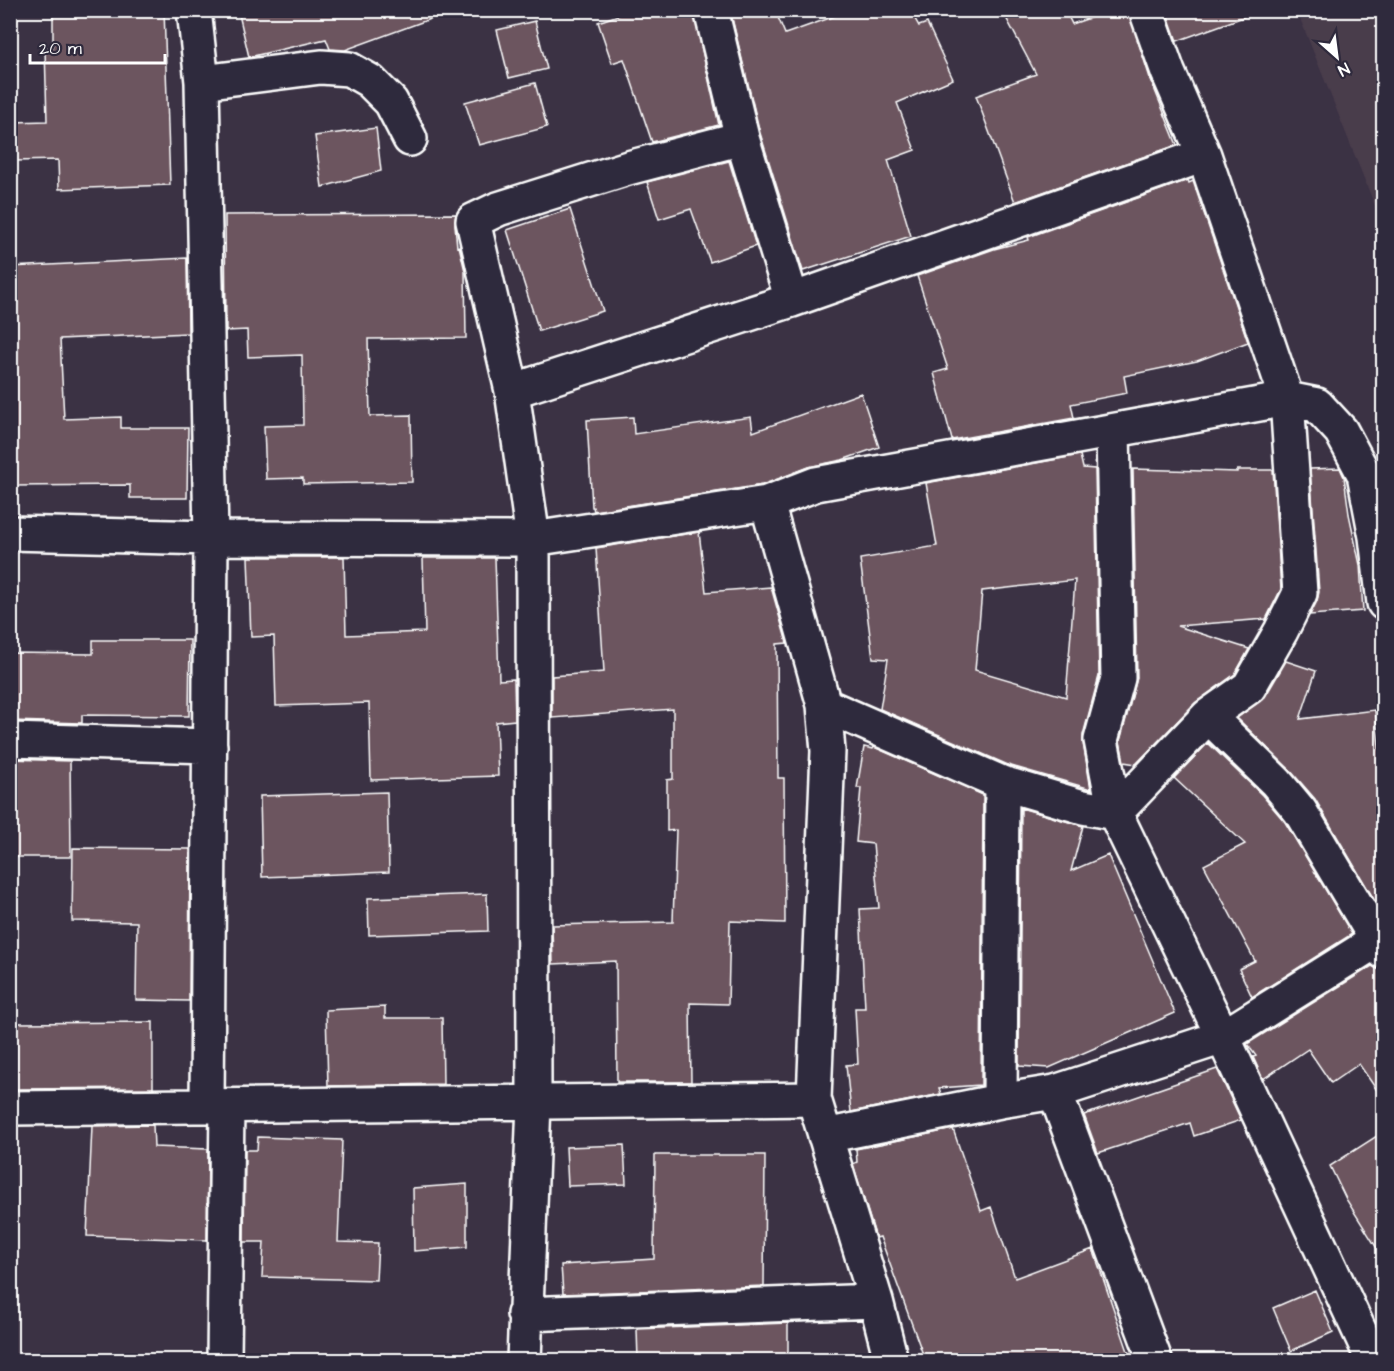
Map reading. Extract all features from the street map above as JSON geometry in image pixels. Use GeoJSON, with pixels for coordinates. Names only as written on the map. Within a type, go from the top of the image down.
{"type":"FeatureCollection","features":[{"type":"Feature","properties":{"kind":"street"},"geometry":{"type":"LineString","coordinates":[[194,10],[202,82],[211,538],[210,746],[224,1360]]}},
{"type":"Feature","properties":{"kind":"street"},"geometry":{"type":"LineString","coordinates":[[711,10],[742,138],[792,300]]}},
{"type":"Feature","properties":{"kind":"street"},"geometry":{"type":"LineString","coordinates":[[1115,813],[1208,716],[1249,687],[1300,593],[1287,399],[1204,155],[1168,72],[1146,10]]}},
{"type":"Feature","properties":{"kind":"street"},"geometry":{"type":"LineString","coordinates":[[202,82],[321,67],[349,69],[370,81],[391,102],[410,139]]}},
{"type":"Feature","properties":{"kind":"street"},"geometry":{"type":"LineString","coordinates":[[524,1360],[534,1102],[533,539],[512,391],[473,221],[498,209],[628,168],[742,138]]}},
{"type":"Feature","properties":{"kind":"street"},"geometry":{"type":"LineString","coordinates":[[512,391],[792,300],[1204,155]]}},
{"type":"Feature","properties":{"kind":"street"},"geometry":{"type":"LineString","coordinates":[[10,533],[211,538],[533,539],[767,502],[816,484],[1287,399],[1317,405],[1341,431],[1364,474],[1376,537],[1383,603]]}},
{"type":"Feature","properties":{"kind":"street"},"geometry":{"type":"LineString","coordinates":[[1113,430],[1119,678],[1101,740],[1115,813],[1223,1037],[1373,1360]]}},
{"type":"Feature","properties":{"kind":"street"},"geometry":{"type":"LineString","coordinates":[[767,502],[824,705],[828,750],[814,1099],[876,1301],[891,1360]]}},
{"type":"Feature","properties":{"kind":"street"},"geometry":{"type":"LineString","coordinates":[[824,705],[1002,783],[1083,807],[1115,813]]}},
{"type":"Feature","properties":{"kind":"street"},"geometry":{"type":"LineString","coordinates":[[825,1137],[1055,1092],[1223,1037],[1380,947],[1300,811],[1276,782],[1208,716]]}},
{"type":"Feature","properties":{"kind":"street"},"geometry":{"type":"LineString","coordinates":[[10,740],[210,746]]}},
{"type":"Feature","properties":{"kind":"street"},"geometry":{"type":"LineString","coordinates":[[1000,1101],[1002,783]]}},
{"type":"Feature","properties":{"kind":"street"},"geometry":{"type":"LineString","coordinates":[[1055,1092],[1155,1360]]}},
{"type":"Feature","properties":{"kind":"street"},"geometry":{"type":"LineString","coordinates":[[10,1108],[814,1099]]}},
{"type":"Feature","properties":{"kind":"street"},"geometry":{"type":"LineString","coordinates":[[524,1314],[876,1301]]}},
{"type":"Feature","properties":{"kind":"shaded area"},"geometry":{"type":"Polygon","coordinates":[[[1297,11],[1383,11],[1383,226],[1297,11]]]}},
{"type":"Feature","properties":{"kind":"building"},"geometry":{"type":"Polygon","coordinates":[[[53,10],[164,10],[170,185],[59,189],[58,160],[15,161],[13,122],[47,121],[45,48],[53,48],[53,10]]]}},
{"type":"Feature","properties":{"kind":"building"},"geometry":{"type":"Polygon","coordinates":[[[238,10],[440,10],[441,15],[345,50],[330,49],[326,39],[249,57],[238,10]]]}},
{"type":"Feature","properties":{"kind":"building"},"geometry":{"type":"Polygon","coordinates":[[[633,10],[693,10],[719,125],[652,142],[624,59],[612,63],[598,22],[633,10]]]}},
{"type":"Feature","properties":{"kind":"building"},"geometry":{"type":"Polygon","coordinates":[[[730,10],[775,10],[785,34],[852,10],[910,10],[919,26],[927,23],[953,79],[897,103],[915,150],[888,160],[911,236],[803,271],[760,133],[730,10]]]}},
{"type":"Feature","properties":{"kind":"building"},"geometry":{"type":"Polygon","coordinates":[[[1002,10],[1065,10],[1072,24],[1113,10],[1128,10],[1150,78],[1177,145],[1015,202],[976,96],[1036,74],[1002,10]]]}},
{"type":"Feature","properties":{"kind":"building"},"geometry":{"type":"Polygon","coordinates":[[[1166,10],[1248,10],[1249,15],[1177,41],[1166,10]]]}},
{"type":"Feature","properties":{"kind":"building"},"geometry":{"type":"Polygon","coordinates":[[[535,21],[547,69],[509,78],[497,30],[535,21]]]}},
{"type":"Feature","properties":{"kind":"building"},"geometry":{"type":"Polygon","coordinates":[[[535,83],[547,127],[479,145],[465,102],[535,83]]]}},
{"type":"Feature","properties":{"kind":"building"},"geometry":{"type":"Polygon","coordinates":[[[376,128],[381,171],[322,187],[315,136],[376,128]]]}},
{"type":"Feature","properties":{"kind":"building"},"geometry":{"type":"Polygon","coordinates":[[[729,161],[756,246],[710,262],[691,209],[659,219],[647,182],[729,161]]]}},
{"type":"Feature","properties":{"kind":"building"},"geometry":{"type":"Polygon","coordinates":[[[1188,180],[1189,183],[1193,181],[1248,342],[1197,361],[1124,376],[1127,393],[1071,404],[1074,418],[952,440],[934,373],[948,369],[917,276],[994,249],[1029,240],[1028,237],[1188,180]]]}},
{"type":"Feature","properties":{"kind":"building"},"geometry":{"type":"Polygon","coordinates":[[[570,209],[603,311],[539,331],[507,230],[570,209]]]}},
{"type":"Feature","properties":{"kind":"building"},"geometry":{"type":"Polygon","coordinates":[[[456,214],[457,247],[459,246],[465,271],[466,338],[368,339],[370,416],[411,415],[412,482],[303,484],[303,478],[266,479],[264,426],[303,425],[302,355],[248,357],[247,330],[226,331],[225,215],[456,214]]]}},
{"type":"Feature","properties":{"kind":"building"},"geometry":{"type":"Polygon","coordinates":[[[187,258],[188,333],[60,339],[64,419],[121,417],[121,428],[188,428],[187,498],[130,498],[130,485],[10,486],[10,267],[187,258]]]}},
{"type":"Feature","properties":{"kind":"building"},"geometry":{"type":"Polygon","coordinates":[[[861,393],[879,447],[842,460],[809,467],[762,485],[594,511],[592,507],[587,420],[633,417],[634,434],[751,417],[753,432],[861,393]]]}},
{"type":"Feature","properties":{"kind":"building"},"geometry":{"type":"Polygon","coordinates":[[[1080,455],[1083,468],[1095,469],[1099,676],[1083,735],[1091,789],[1008,765],[880,709],[888,659],[873,658],[860,559],[937,546],[926,483],[1080,455]],[[1075,580],[982,591],[975,670],[1066,697],[1075,580]]]}},
{"type":"Feature","properties":{"kind":"building"},"geometry":{"type":"Polygon","coordinates":[[[1340,468],[1344,477],[1360,565],[1363,611],[1310,615],[1319,592],[1310,469],[1340,468]]]}},
{"type":"Feature","properties":{"kind":"building"},"geometry":{"type":"Polygon","coordinates":[[[1133,469],[1237,472],[1237,470],[1273,470],[1281,589],[1266,619],[1177,626],[1249,649],[1235,674],[1195,703],[1136,764],[1124,762],[1120,741],[1137,678],[1133,469]]]}},
{"type":"Feature","properties":{"kind":"building"},"geometry":{"type":"Polygon","coordinates":[[[699,532],[706,592],[771,587],[787,643],[777,644],[778,778],[784,778],[785,923],[730,921],[728,1004],[690,1003],[691,1082],[617,1082],[616,961],[553,964],[552,925],[673,922],[676,830],[667,831],[667,780],[673,779],[673,709],[552,718],[552,676],[604,672],[596,548],[699,532]]]}},
{"type":"Feature","properties":{"kind":"building"},"geometry":{"type":"Polygon","coordinates":[[[248,557],[344,557],[346,635],[425,632],[423,558],[495,558],[499,680],[514,679],[515,720],[496,722],[498,776],[371,780],[369,703],[276,706],[274,636],[251,637],[248,557]]]}},
{"type":"Feature","properties":{"kind":"building"},"geometry":{"type":"Polygon","coordinates":[[[93,640],[190,640],[189,716],[82,715],[82,723],[10,721],[10,653],[93,654],[93,640]]]}},
{"type":"Feature","properties":{"kind":"building"},"geometry":{"type":"Polygon","coordinates":[[[1286,661],[1316,671],[1300,719],[1375,710],[1383,782],[1383,915],[1315,799],[1289,769],[1237,718],[1265,697],[1286,661]]]}},
{"type":"Feature","properties":{"kind":"building"},"geometry":{"type":"Polygon","coordinates":[[[1208,743],[1262,795],[1285,822],[1352,934],[1252,997],[1239,969],[1255,961],[1204,865],[1245,844],[1174,778],[1208,743]]]}},
{"type":"Feature","properties":{"kind":"building"},"geometry":{"type":"Polygon","coordinates":[[[864,747],[873,749],[874,747],[983,795],[981,1085],[939,1088],[941,1094],[851,1112],[846,1065],[858,1064],[855,1008],[865,1008],[860,909],[879,908],[873,844],[856,842],[861,788],[857,788],[864,747]]]}},
{"type":"Feature","properties":{"kind":"building"},"geometry":{"type":"Polygon","coordinates":[[[10,759],[70,761],[71,857],[10,857],[10,759]]]}},
{"type":"Feature","properties":{"kind":"building"},"geometry":{"type":"Polygon","coordinates":[[[387,792],[389,872],[262,877],[260,796],[387,792]]]}},
{"type":"Feature","properties":{"kind":"building"},"geometry":{"type":"Polygon","coordinates":[[[1021,808],[1083,826],[1071,871],[1108,855],[1175,1013],[1049,1068],[1019,1066],[1021,808]]]}},
{"type":"Feature","properties":{"kind":"building"},"geometry":{"type":"Polygon","coordinates":[[[73,848],[190,849],[189,1001],[136,1000],[137,922],[72,921],[73,848]]]}},
{"type":"Feature","properties":{"kind":"building"},"geometry":{"type":"Polygon","coordinates":[[[487,894],[488,931],[369,935],[368,898],[487,894]]]}},
{"type":"Feature","properties":{"kind":"building"},"geometry":{"type":"Polygon","coordinates":[[[1372,966],[1383,971],[1383,1099],[1359,1064],[1331,1083],[1308,1049],[1263,1079],[1253,1057],[1256,1056],[1247,1044],[1372,966]]]}},
{"type":"Feature","properties":{"kind":"building"},"geometry":{"type":"Polygon","coordinates":[[[385,1007],[385,1018],[442,1018],[443,1084],[328,1086],[326,1010],[385,1007]]]}},
{"type":"Feature","properties":{"kind":"building"},"geometry":{"type":"Polygon","coordinates":[[[153,1022],[153,1088],[16,1089],[16,1023],[153,1022]]]}},
{"type":"Feature","properties":{"kind":"building"},"geometry":{"type":"Polygon","coordinates":[[[1217,1069],[1241,1120],[1194,1136],[1190,1123],[1098,1153],[1084,1115],[1217,1069]]]}},
{"type":"Feature","properties":{"kind":"building"},"geometry":{"type":"Polygon","coordinates":[[[153,1125],[154,1147],[208,1149],[207,1240],[87,1236],[92,1126],[153,1125]]]}},
{"type":"Feature","properties":{"kind":"building"},"geometry":{"type":"Polygon","coordinates":[[[953,1129],[981,1211],[991,1207],[1015,1278],[1093,1249],[1131,1360],[925,1360],[880,1237],[876,1238],[853,1164],[857,1162],[856,1149],[953,1129]]]}},
{"type":"Feature","properties":{"kind":"building"},"geometry":{"type":"Polygon","coordinates":[[[1383,1132],[1383,1258],[1346,1199],[1330,1166],[1383,1132]]]}},
{"type":"Feature","properties":{"kind":"building"},"geometry":{"type":"Polygon","coordinates":[[[258,1137],[342,1140],[338,1242],[378,1243],[376,1280],[262,1277],[264,1242],[244,1242],[245,1150],[257,1150],[258,1137]]]}},
{"type":"Feature","properties":{"kind":"building"},"geometry":{"type":"Polygon","coordinates":[[[624,1145],[626,1184],[568,1186],[566,1147],[624,1145]]]}},
{"type":"Feature","properties":{"kind":"building"},"geometry":{"type":"Polygon","coordinates":[[[655,1155],[765,1155],[764,1286],[563,1294],[561,1265],[654,1259],[655,1155]]]}},
{"type":"Feature","properties":{"kind":"building"},"geometry":{"type":"Polygon","coordinates":[[[467,1184],[467,1247],[414,1251],[413,1188],[467,1184]]]}},
{"type":"Feature","properties":{"kind":"building"},"geometry":{"type":"Polygon","coordinates":[[[1315,1290],[1333,1332],[1291,1351],[1273,1308],[1315,1290]]]}},
{"type":"Feature","properties":{"kind":"building"},"geometry":{"type":"Polygon","coordinates":[[[788,1323],[788,1360],[638,1360],[637,1329],[788,1323]]]}}]}
